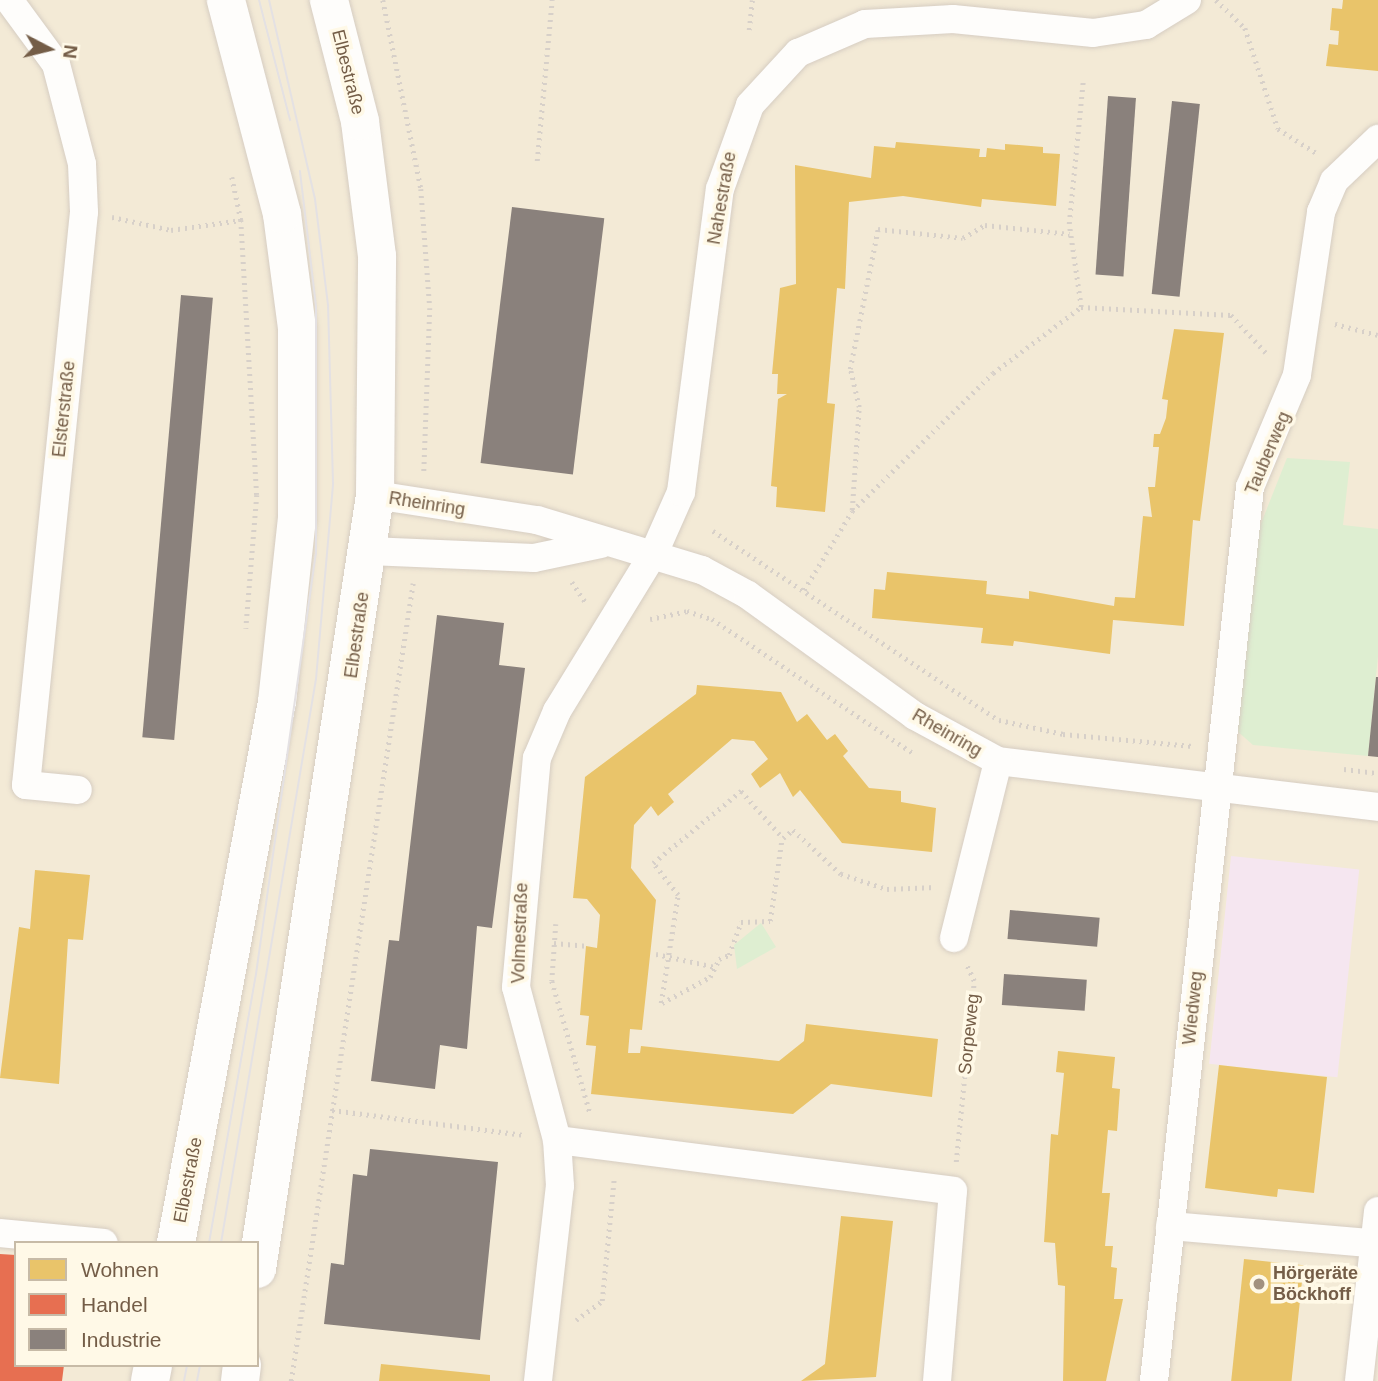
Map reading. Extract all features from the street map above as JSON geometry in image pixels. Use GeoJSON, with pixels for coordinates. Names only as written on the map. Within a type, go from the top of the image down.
{"type":"FeatureCollection","features":[{"type":"Feature","properties":{"kind":"street","name":"Elsterstraße"},"geometry":{"type":"LineString","coordinates":[[9,0],[57,64],[75,125],[83,212],[26,785],[78,790]]}},
{"type":"Feature","properties":{"kind":"street","name":"Elbestraße"},"geometry":{"type":"LineString","coordinates":[[176,1241],[277,702],[297,519],[297,328],[283,227],[265,129],[226,0]]}},
{"type":"Feature","properties":{"kind":"street","name":"Elbestraße"},"geometry":{"type":"LineString","coordinates":[[259,1256],[369,551],[375,495],[381,319],[374,228],[360,121],[329,0]]}},
{"type":"Feature","properties":{"kind":"street","name":"Nahestraße"},"geometry":{"type":"LineString","coordinates":[[654,553],[681,492],[691,441],[720,188],[732,143],[771,77],[798,53],[864,24],[953,19],[1093,33],[1146,25],[1187,0]]}},
{"type":"Feature","properties":{"kind":"street","name":"Tauberweg"},"geometry":{"type":"LineString","coordinates":[[1216,790],[1250,486],[1297,375],[1321,212],[1334,181],[1373,144]]}},
{"type":"Feature","properties":{"kind":"street","name":"Rheinring"},"geometry":{"type":"LineString","coordinates":[[375,495],[537,520],[601,544],[654,553],[748,595],[915,716],[998,761],[1216,790],[1378,807]]}},
{"type":"Feature","properties":{"kind":"street","name":"Rheinring"},"geometry":{"type":"LineString","coordinates":[[369,551],[534,558],[601,544]]}},
{"type":"Feature","properties":{"kind":"street","name":"Volmestraße"},"geometry":{"type":"LineString","coordinates":[[538,1381],[560,1186],[557,1140],[516,987],[516,930],[537,758],[557,711],[654,553]]}},
{"type":"Feature","properties":{"kind":"street"},"geometry":{"type":"LineString","coordinates":[[954,938],[998,761]]}},
{"type":"Feature","properties":{"kind":"street","name":"Wiedweg"},"geometry":{"type":"LineString","coordinates":[[1154,1381],[1216,790]]}},
{"type":"Feature","properties":{"kind":"street"},"geometry":{"type":"LineString","coordinates":[[557,1140],[953,1191],[937,1381]]}},
{"type":"Feature","properties":{"kind":"street"},"geometry":{"type":"LineString","coordinates":[[1359,1381],[1378,1211]]}},
{"type":"Feature","properties":{"kind":"street"},"geometry":{"type":"LineString","coordinates":[[1170,1226],[1376,1243]]}},
{"type":"Feature","properties":{"kind":"street"},"geometry":{"type":"LineString","coordinates":[[0,1233],[83,1241]]}},
{"type":"Feature","properties":{"kind":"path"},"geometry":{"type":"LineString","coordinates":[[537,161],[552,0]]}},
{"type":"Feature","properties":{"kind":"path"},"geometry":{"type":"LineString","coordinates":[[748,30],[752,0]]}},
{"type":"Feature","properties":{"kind":"path"},"geometry":{"type":"LineString","coordinates":[[1216,0],[1245,28],[1278,130],[1319,155],[1373,144]]}},
{"type":"Feature","properties":{"kind":"path"},"geometry":{"type":"LineString","coordinates":[[1081,307],[1070,234],[1083,80]]}},
{"type":"Feature","properties":{"kind":"path"},"geometry":{"type":"LineString","coordinates":[[230,170],[241,220],[257,495],[245,634]]}},
{"type":"Feature","properties":{"kind":"path"},"geometry":{"type":"LineString","coordinates":[[83,212],[171,230],[241,220]]}},
{"type":"Feature","properties":{"kind":"path"},"geometry":{"type":"LineString","coordinates":[[852,511],[859,407],[849,369],[878,229],[963,238],[985,225],[1070,234]]}},
{"type":"Feature","properties":{"kind":"path"},"geometry":{"type":"LineString","coordinates":[[804,590],[852,511],[993,373],[1081,307],[1231,314],[1259,349],[1297,375]]}},
{"type":"Feature","properties":{"kind":"path"},"geometry":{"type":"LineString","coordinates":[[1304,317],[1378,335]]}},
{"type":"Feature","properties":{"kind":"path"},"geometry":{"type":"LineString","coordinates":[[713,531],[999,720],[1063,734],[1220,747]]}},
{"type":"Feature","properties":{"kind":"path"},"geometry":{"type":"LineString","coordinates":[[642,627],[670,611],[712,619],[917,754]]}},
{"type":"Feature","properties":{"kind":"path"},"geometry":{"type":"LineString","coordinates":[[783,838],[741,790],[653,863],[678,895],[661,1003],[710,977],[715,967],[729,955],[741,922],[770,921],[783,838],[793,830],[841,874],[887,889],[933,890],[942,882]]}},
{"type":"Feature","properties":{"kind":"path"},"geometry":{"type":"LineString","coordinates":[[556,918],[552,981],[593,1121],[617,1147],[602,1301],[570,1325]]}},
{"type":"Feature","properties":{"kind":"path","name":"Sorpeweg"},"geometry":{"type":"LineString","coordinates":[[953,1191],[974,981],[954,938]]}},
{"type":"Feature","properties":{"kind":"path"},"geometry":{"type":"LineString","coordinates":[[554,943],[586,946]]}},
{"type":"Feature","properties":{"kind":"path"},"geometry":{"type":"LineString","coordinates":[[656,954],[715,967]]}},
{"type":"Feature","properties":{"kind":"path"},"geometry":{"type":"LineString","coordinates":[[332,1110],[557,1140]]}},
{"type":"Feature","properties":{"kind":"shaded area"},"geometry":{"type":"Polygon","coordinates":[[[0,0],[1378,0],[1378,1381],[0,1381],[0,0]]]}},
{"type":"Feature","properties":{"kind":"shaded area"},"geometry":{"type":"Polygon","coordinates":[[[1231,856],[1359,869],[1337,1077],[1209,1064],[1231,856]]]}},
{"type":"Feature","properties":{"kind":"green space"},"geometry":{"type":"Polygon","coordinates":[[[1287,458],[1350,462],[1343,525],[1378,529],[1378,656],[1368,756],[1253,745],[1236,730],[1256,536],[1287,458]]]}},
{"type":"Feature","properties":{"kind":"green space"},"geometry":{"type":"Polygon","coordinates":[[[761,923],[776,947],[737,969],[734,945],[761,923]]]}},
{"type":"Feature","properties":{"kind":"building: Wohnen"},"geometry":{"type":"Polygon","coordinates":[[[1343,0],[1378,0],[1378,71],[1326,66],[1329,44],[1338,45],[1339,31],[1330,30],[1332,8],[1342,9],[1343,0]]]}},
{"type":"Feature","properties":{"kind":"building: Wohnen"},"geometry":{"type":"Polygon","coordinates":[[[896,142],[980,149],[979,157],[986,157],[987,148],[1005,150],[1005,144],[1043,147],[1043,153],[1060,154],[1056,206],[982,199],[981,207],[903,196],[849,202],[845,289],[837,288],[827,403],[835,404],[825,512],[776,507],[777,487],[771,486],[778,399],[787,394],[777,394],[778,374],[772,374],[780,288],[796,284],[795,165],[871,178],[874,146],[895,148],[896,142]]]}},
{"type":"Feature","properties":{"kind":"building: Wohnen"},"geometry":{"type":"Polygon","coordinates":[[[1174,329],[1224,333],[1200,521],[1193,520],[1184,626],[1113,620],[1110,654],[1014,641],[1013,646],[981,643],[983,628],[872,618],[874,589],[885,590],[887,572],[987,581],[986,594],[1029,599],[1029,591],[1114,606],[1115,597],[1135,598],[1143,516],[1152,517],[1148,487],[1155,487],[1159,447],[1153,447],[1154,434],[1160,434],[1166,418],[1168,400],[1162,399],[1174,329]]]}},
{"type":"Feature","properties":{"kind":"building: Wohnen"},"geometry":{"type":"Polygon","coordinates":[[[697,685],[781,692],[797,722],[807,714],[827,740],[835,734],[848,751],[843,756],[869,788],[901,791],[901,802],[936,808],[932,852],[842,843],[800,790],[793,797],[780,773],[760,788],[751,774],[768,759],[754,741],[732,739],[668,794],[674,802],[658,816],[651,806],[634,825],[631,868],[656,900],[642,1030],[630,1029],[628,1053],[640,1053],[641,1046],[779,1061],[804,1041],[806,1024],[938,1039],[932,1097],[831,1084],[793,1114],[591,1094],[596,1046],[586,1045],[589,1016],[580,1015],[586,946],[597,948],[600,915],[587,899],[573,898],[585,777],[696,694],[697,685]]]}},
{"type":"Feature","properties":{"kind":"building: Wohnen"},"geometry":{"type":"Polygon","coordinates":[[[35,870],[90,875],[83,940],[68,939],[59,1084],[0,1078],[19,927],[30,929],[35,870]]]}},
{"type":"Feature","properties":{"kind":"building: Wohnen"},"geometry":{"type":"Polygon","coordinates":[[[1058,1051],[1115,1057],[1112,1088],[1120,1089],[1117,1131],[1108,1130],[1102,1193],[1110,1193],[1105,1246],[1113,1246],[1111,1267],[1117,1268],[1114,1299],[1123,1299],[1106,1381],[1063,1381],[1065,1286],[1058,1285],[1055,1243],[1044,1242],[1051,1134],[1058,1135],[1064,1073],[1056,1072],[1058,1051]]]}},
{"type":"Feature","properties":{"kind":"building: Wohnen"},"geometry":{"type":"Polygon","coordinates":[[[1219,1065],[1327,1077],[1314,1193],[1278,1189],[1277,1197],[1205,1188],[1219,1065]]]}},
{"type":"Feature","properties":{"kind":"building: Wohnen"},"geometry":{"type":"Polygon","coordinates":[[[841,1216],[893,1221],[876,1377],[801,1381],[825,1364],[841,1216]]]}},
{"type":"Feature","properties":{"kind":"building: Wohnen"},"geometry":{"type":"Polygon","coordinates":[[[1244,1259],[1304,1265],[1292,1381],[1231,1381],[1244,1259]]]}},
{"type":"Feature","properties":{"kind":"building: Wohnen"},"geometry":{"type":"Polygon","coordinates":[[[381,1364],[490,1375],[490,1381],[379,1381],[381,1364]]]}},
{"type":"Feature","properties":{"kind":"building: Handel"},"geometry":{"type":"Polygon","coordinates":[[[0,1254],[14,1255],[14,1367],[64,1367],[62,1381],[0,1381],[0,1254]]]}},
{"type":"Feature","properties":{"kind":"building: Industrie"},"geometry":{"type":"Polygon","coordinates":[[[1108,96],[1136,98],[1123,277],[1096,275],[1108,96]]]}},
{"type":"Feature","properties":{"kind":"building: Industrie"},"geometry":{"type":"Polygon","coordinates":[[[1172,101],[1200,104],[1180,297],[1152,294],[1172,101]]]}},
{"type":"Feature","properties":{"kind":"building: Industrie"},"geometry":{"type":"Polygon","coordinates":[[[512,207],[604,218],[573,474],[481,463],[512,207]]]}},
{"type":"Feature","properties":{"kind":"building: Industrie"},"geometry":{"type":"Polygon","coordinates":[[[181,295],[213,298],[174,740],[142,737],[181,295]]]}},
{"type":"Feature","properties":{"kind":"building: Industrie"},"geometry":{"type":"Polygon","coordinates":[[[437,615],[504,623],[499,665],[525,668],[492,928],[477,926],[467,1049],[440,1045],[435,1089],[371,1081],[389,940],[399,941],[437,615]]]}},
{"type":"Feature","properties":{"kind":"building: Industrie"},"geometry":{"type":"Polygon","coordinates":[[[1378,677],[1378,757],[1368,756],[1378,677]]]}},
{"type":"Feature","properties":{"kind":"building: Industrie"},"geometry":{"type":"Polygon","coordinates":[[[1010,910],[1100,918],[1097,947],[1007,939],[1010,910]]]}},
{"type":"Feature","properties":{"kind":"building: Industrie"},"geometry":{"type":"Polygon","coordinates":[[[1004,974],[1087,980],[1085,1011],[1002,1005],[1004,974]]]}},
{"type":"Feature","properties":{"kind":"building: Industrie"},"geometry":{"type":"Polygon","coordinates":[[[370,1149],[498,1162],[480,1340],[324,1324],[331,1263],[344,1265],[353,1174],[367,1176],[370,1149]]]}},
{"type":"Feature","properties":{"kind":"tram line"},"geometry":{"type":"LineString","coordinates":[[259,0],[290,120]]}},
{"type":"Feature","properties":{"kind":"tram line"},"geometry":{"type":"LineString","coordinates":[[221,1241],[316,679],[333,483],[328,305],[315,199],[269,0]]}},
{"type":"Feature","properties":{"kind":"tram line"},"geometry":{"type":"LineString","coordinates":[[209,1241],[256,974],[316,554],[316,306],[300,171]]}},
{"type":"Feature","properties":{"kind":"tram line"},"geometry":{"type":"LineString","coordinates":[[184,1381],[187,1367]]}},
{"type":"Feature","properties":{"kind":"tram line"},"geometry":{"type":"LineString","coordinates":[[197,1381],[200,1367]]}},
{"type":"Feature","properties":{"kind":"place","name":"Hörgeräte Böckhoff"},"geometry":{"type":"Point","coordinates":[1259,1284]}}]}
